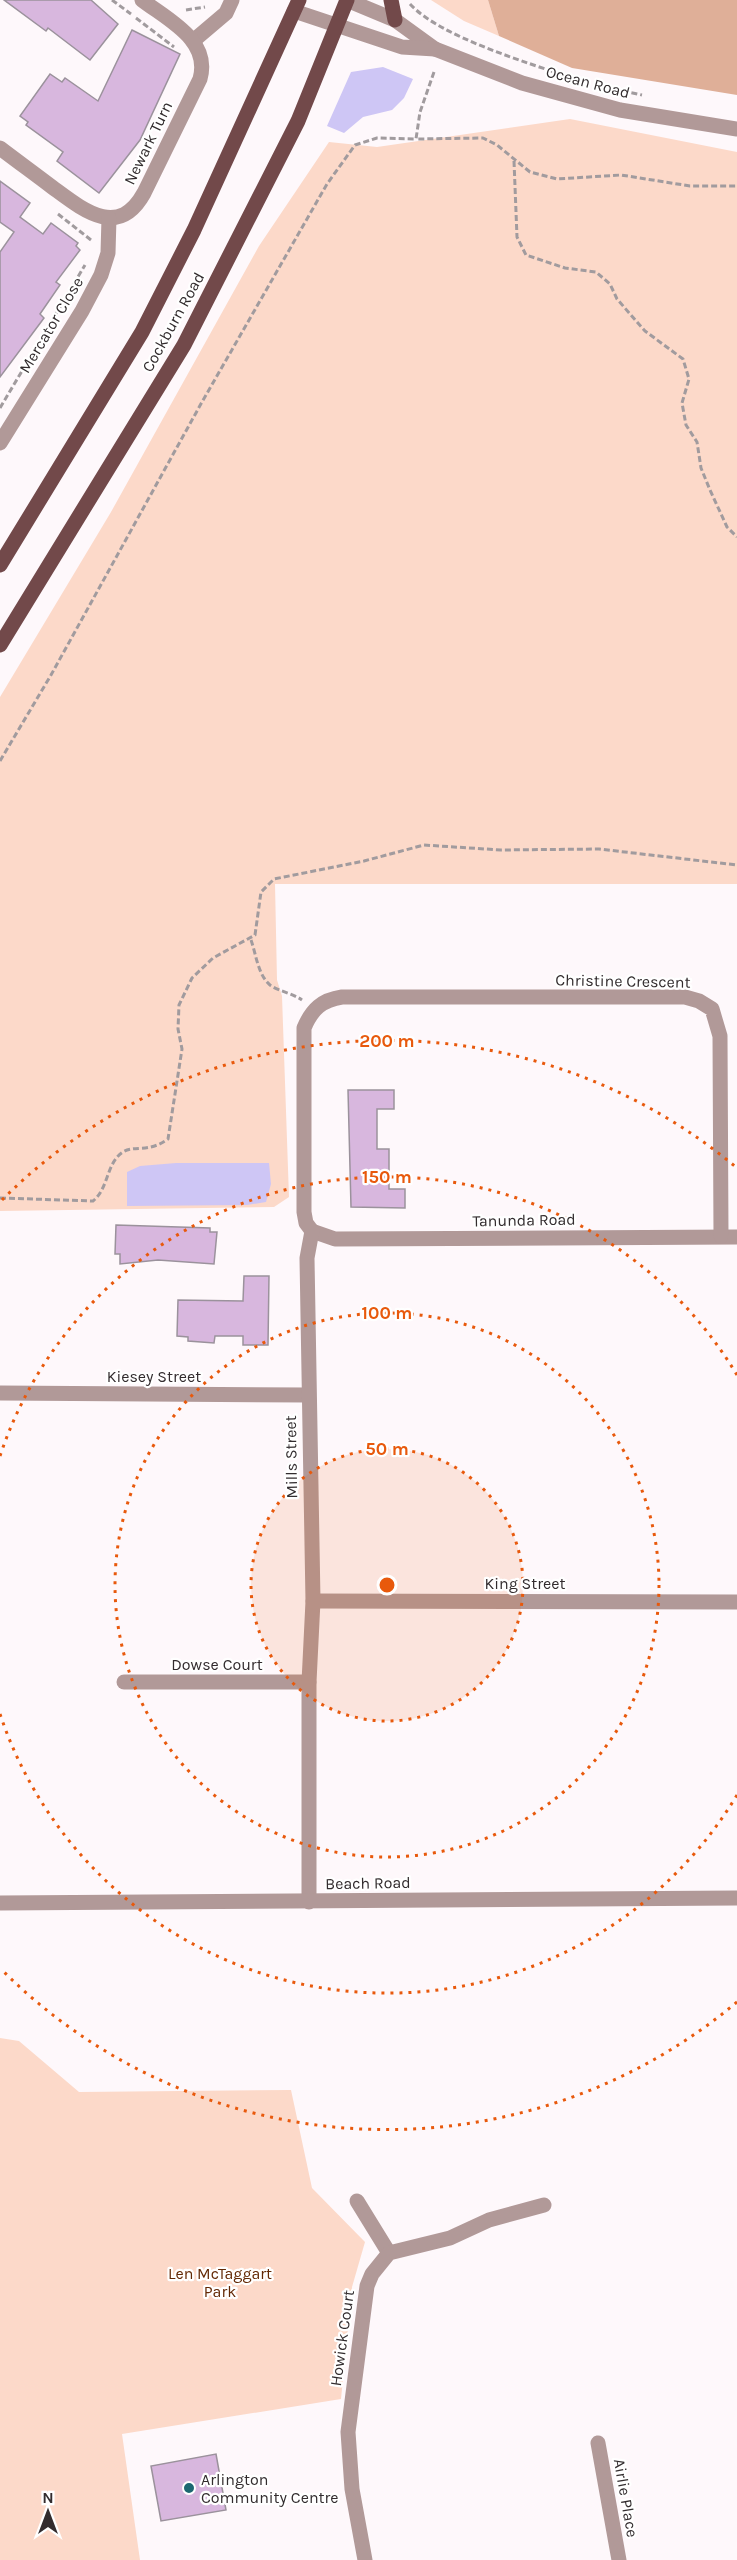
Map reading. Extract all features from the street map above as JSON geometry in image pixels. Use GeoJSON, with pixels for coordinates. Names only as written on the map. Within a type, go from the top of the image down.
{"type":"FeatureCollection","features":[{"type":"Feature","properties":{"kind":"main road","name":"Cockburn Road"},"geometry":{"type":"LineString","coordinates":[[0,645],[184,345],[298,121],[347,0]]}},
{"type":"Feature","properties":{"kind":"main road"},"geometry":{"type":"LineString","coordinates":[[391,0],[395,20]]}},
{"type":"Feature","properties":{"kind":"main road","name":"Cockburn Road"},"geometry":{"type":"LineString","coordinates":[[0,565],[142,332],[194,230],[296,6]]}},
{"type":"Feature","properties":{"kind":"street"},"geometry":{"type":"LineString","coordinates":[[142,0],[194,41],[226,13],[232,0]]}},
{"type":"Feature","properties":{"kind":"street","name":"Ocean Road"},"geometry":{"type":"LineString","coordinates":[[347,0],[395,20],[435,49],[522,83],[568,97],[663,119],[737,129]]}},
{"type":"Feature","properties":{"kind":"street","name":"Ocean Road"},"geometry":{"type":"LineString","coordinates":[[296,6],[338,26],[402,47],[435,49]]}},
{"type":"Feature","properties":{"kind":"street","name":"Newark Turn"},"geometry":{"type":"LineString","coordinates":[[109,218],[127,212],[141,199],[200,78],[200,53],[194,41]]}},
{"type":"Feature","properties":{"kind":"street"},"geometry":{"type":"LineString","coordinates":[[0,148],[88,214],[109,218]]}},
{"type":"Feature","properties":{"kind":"street","name":"Mercator Close"},"geometry":{"type":"LineString","coordinates":[[0,443],[82,311],[101,275],[108,253],[109,218]]}},
{"type":"Feature","properties":{"kind":"street","name":"Christine Crescent"},"geometry":{"type":"LineString","coordinates":[[312,1013],[328,999],[342,997],[685,997],[699,1001],[712,1009],[720,1036],[721,1236]]}},
{"type":"Feature","properties":{"kind":"street","name":"Mills Street"},"geometry":{"type":"LineString","coordinates":[[309,1902],[309,1682],[313,1601],[307,1258],[312,1232],[306,1223],[304,1212],[304,1028],[312,1013]]}},
{"type":"Feature","properties":{"kind":"street","name":"Tanunda Road"},"geometry":{"type":"LineString","coordinates":[[312,1232],[335,1239],[737,1237]]}},
{"type":"Feature","properties":{"kind":"street","name":"Kiesey Street"},"geometry":{"type":"LineString","coordinates":[[0,1393],[308,1395]]}},
{"type":"Feature","properties":{"kind":"street","name":"King Street"},"geometry":{"type":"LineString","coordinates":[[313,1601],[737,1602]]}},
{"type":"Feature","properties":{"kind":"street","name":"Dowse Court"},"geometry":{"type":"LineString","coordinates":[[124,1682],[309,1682]]}},
{"type":"Feature","properties":{"kind":"street","name":"Beach Road"},"geometry":{"type":"LineString","coordinates":[[0,1903],[737,1898]]}},
{"type":"Feature","properties":{"kind":"street"},"geometry":{"type":"LineString","coordinates":[[357,2201],[389,2253],[450,2238],[489,2220],[544,2205]]}},
{"type":"Feature","properties":{"kind":"street","name":"Howick Court"},"geometry":{"type":"LineString","coordinates":[[364,2560],[352,2489],[348,2432],[367,2286],[372,2274],[389,2253]]}},
{"type":"Feature","properties":{"kind":"street","name":"Airlie Place"},"geometry":{"type":"LineString","coordinates":[[597,2443],[619,2560]]}},
{"type":"Feature","properties":{"kind":"path"},"geometry":{"type":"LineString","coordinates":[[112,0],[176,48]]}},
{"type":"Feature","properties":{"kind":"path"},"geometry":{"type":"LineString","coordinates":[[408,0],[423,15],[453,32],[497,51],[575,79]]}},
{"type":"Feature","properties":{"kind":"path"},"geometry":{"type":"LineString","coordinates":[[181,14],[184,10],[197,10],[211,4]]}},
{"type":"Feature","properties":{"kind":"path"},"geometry":{"type":"LineString","coordinates":[[449,39],[453,32]]}},
{"type":"Feature","properties":{"kind":"path"},"geometry":{"type":"LineString","coordinates":[[416,139],[420,112],[434,72]]}},
{"type":"Feature","properties":{"kind":"path"},"geometry":{"type":"LineString","coordinates":[[597,85],[650,97]]}},
{"type":"Feature","properties":{"kind":"path"},"geometry":{"type":"LineString","coordinates":[[0,761],[327,184],[355,145],[377,138],[483,138],[497,144],[514,161],[530,172],[557,179],[621,175],[690,186],[737,186]]}},
{"type":"Feature","properties":{"kind":"path"},"geometry":{"type":"LineString","coordinates":[[514,161],[517,237],[526,255],[565,268],[596,272],[610,284],[617,298],[645,331],[683,359],[689,379],[682,404],[686,424],[697,442],[701,468],[710,490],[727,527],[737,537]]}},
{"type":"Feature","properties":{"kind":"path"},"geometry":{"type":"LineString","coordinates":[[55,212],[91,238],[92,244]]}},
{"type":"Feature","properties":{"kind":"path"},"geometry":{"type":"LineString","coordinates":[[0,408],[88,259]]}},
{"type":"Feature","properties":{"kind":"path"},"geometry":{"type":"LineString","coordinates":[[0,1198],[93,1201],[100,1195],[115,1160],[125,1150],[157,1147],[168,1139],[182,1049],[178,1029],[179,1005],[192,978],[213,958],[255,936],[261,892],[274,879],[364,861],[424,845],[501,850],[599,849],[737,865]]}},
{"type":"Feature","properties":{"kind":"path"},"geometry":{"type":"LineString","coordinates":[[251,940],[258,964],[271,986],[294,994],[312,1013]]}},
{"type":"Feature","properties":{"kind":"green space"},"geometry":{"type":"Polygon","coordinates":[[[431,0],[488,0],[499,36],[464,21],[431,0]]]}},
{"type":"Feature","properties":{"kind":"green space"},"geometry":{"type":"Polygon","coordinates":[[[570,119],[737,152],[737,884],[275,884],[277,980],[282,996],[289,1197],[274,1207],[0,1211],[0,697],[111,512],[259,246],[329,142],[377,147],[570,119]]]}},
{"type":"Feature","properties":{"kind":"green space","name":"Len McTaggart Park"},"geometry":{"type":"Polygon","coordinates":[[[0,2038],[19,2041],[79,2092],[291,2090],[312,2188],[365,2242],[352,2287],[341,2399],[122,2434],[140,2560],[0,2560],[0,2038]]]}},
{"type":"Feature","properties":{"kind":"shaded area"},"geometry":{"type":"Polygon","coordinates":[[[488,0],[737,0],[737,95],[572,68],[499,36],[488,0]]]}},
{"type":"Feature","properties":{"kind":"shaded area"},"geometry":{"type":"Polygon","coordinates":[[[383,67],[413,79],[404,98],[392,110],[363,117],[344,133],[327,126],[351,72],[383,67]]]}},
{"type":"Feature","properties":{"kind":"shaded area"},"geometry":{"type":"Polygon","coordinates":[[[176,1163],[269,1163],[271,1184],[266,1202],[247,1205],[127,1206],[127,1172],[140,1166],[176,1163]]]}},
{"type":"Feature","properties":{"kind":"building"},"geometry":{"type":"Polygon","coordinates":[[[4,0],[91,0],[118,24],[90,60],[48,28],[46,31],[4,0]]]}},
{"type":"Feature","properties":{"kind":"building"},"geometry":{"type":"Polygon","coordinates":[[[132,30],[180,54],[140,140],[99,193],[57,161],[63,152],[26,125],[28,122],[20,116],[50,74],[62,82],[65,78],[98,101],[132,30]]]}},
{"type":"Feature","properties":{"kind":"building"},"geometry":{"type":"Polygon","coordinates":[[[0,181],[30,203],[20,217],[43,234],[51,223],[78,243],[76,246],[80,250],[56,282],[60,285],[40,314],[44,318],[0,377],[0,252],[14,232],[0,222],[0,181]]]}},
{"type":"Feature","properties":{"kind":"building"},"geometry":{"type":"Polygon","coordinates":[[[348,1090],[394,1090],[394,1109],[377,1109],[377,1149],[389,1149],[389,1189],[405,1189],[405,1208],[351,1207],[348,1090]]]}},
{"type":"Feature","properties":{"kind":"building"},"geometry":{"type":"Polygon","coordinates":[[[116,1225],[210,1228],[210,1232],[217,1232],[214,1264],[158,1260],[120,1264],[120,1254],[115,1254],[116,1225]]]}},
{"type":"Feature","properties":{"kind":"building"},"geometry":{"type":"Polygon","coordinates":[[[244,1276],[269,1276],[268,1345],[243,1345],[243,1336],[215,1336],[214,1343],[188,1341],[188,1337],[177,1336],[178,1300],[243,1301],[244,1276]]]}},
{"type":"Feature","properties":{"kind":"building","name":"Arlington Community Centre"},"geometry":{"type":"Polygon","coordinates":[[[216,2454],[226,2510],[161,2521],[151,2466],[216,2454]]]}},
{"type":"Feature","properties":{"kind":"place","name":"Arlington Community Centre"},"geometry":{"type":"Point","coordinates":[189,2488]}}]}
